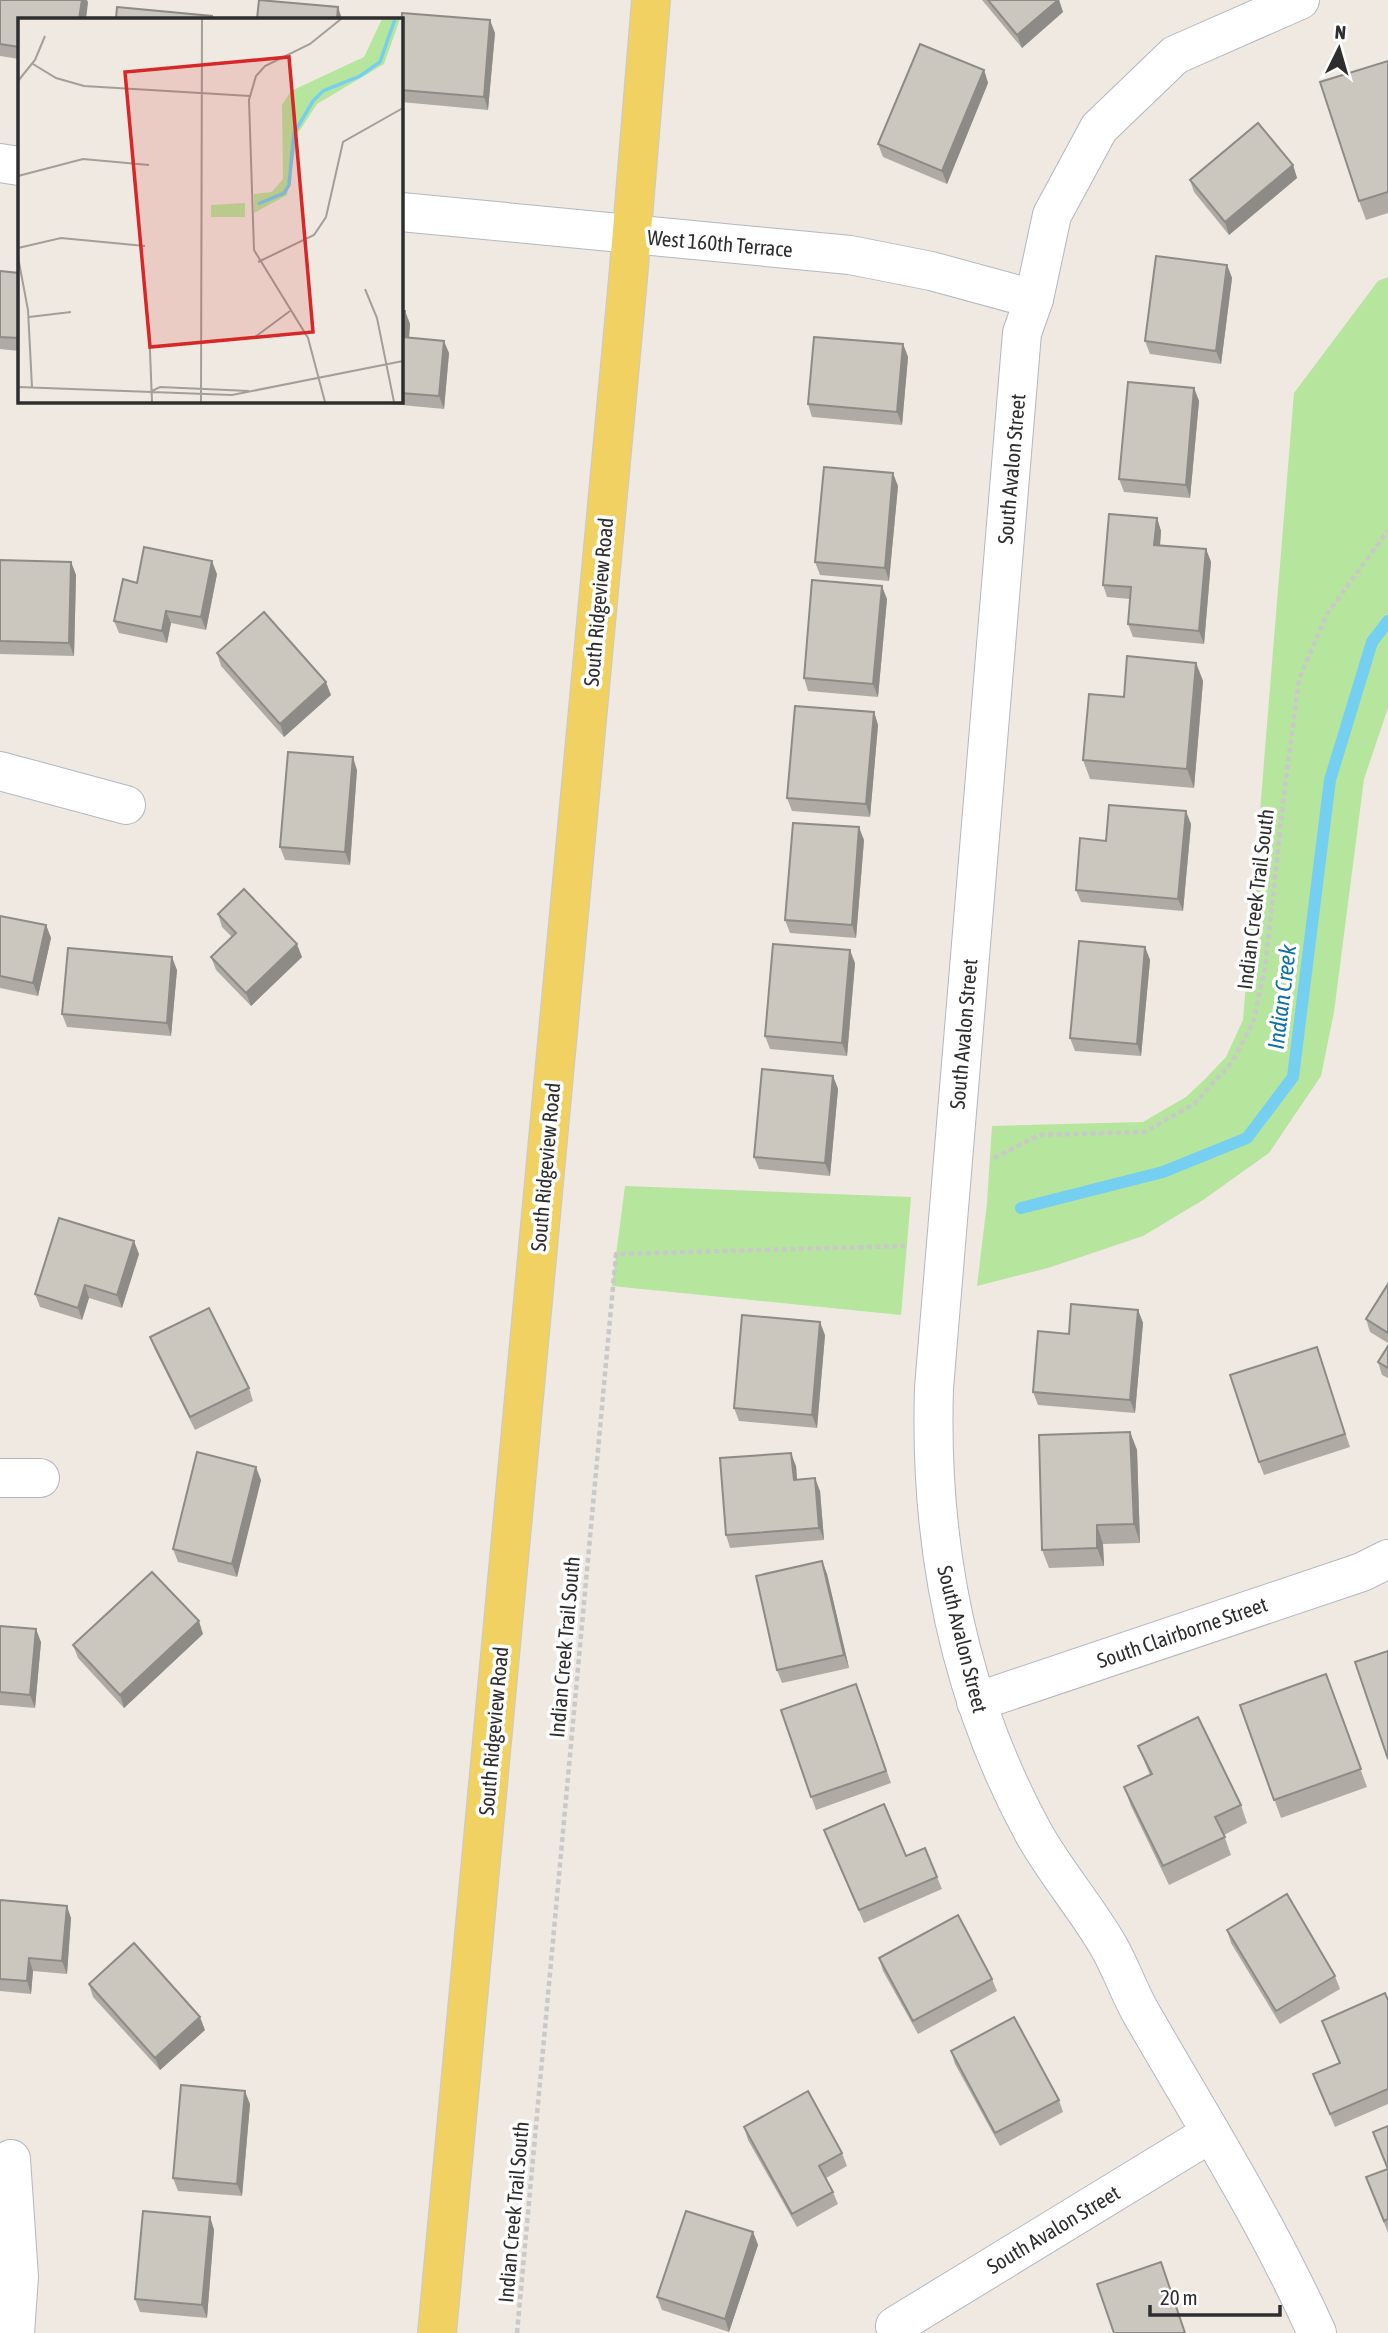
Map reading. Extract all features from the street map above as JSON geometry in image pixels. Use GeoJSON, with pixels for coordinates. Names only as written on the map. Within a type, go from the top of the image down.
{"type":"FeatureCollection","features":[{"type":"Feature","properties":{"kind":"main road","name":"South Ridgeview Road"},"geometry":{"type":"LineString","coordinates":[[437,2333],[632,235],[651,0]]}},
{"type":"Feature","properties":{"kind":"street","name":"South Avalon Street"},"geometry":{"type":"LineString","coordinates":[[1300,0],[1175,55],[1099,128],[1052,215],[1034,299],[1022,333],[934,1388],[932,1447],[947,1595],[975,1702],[1011,1789],[1034,1835],[1110,1948],[1139,2010],[1253,2204],[1317,2333]]}},
{"type":"Feature","properties":{"kind":"street"},"geometry":{"type":"LineString","coordinates":[[0,163],[18,166]]}},
{"type":"Feature","properties":{"kind":"street","name":"West 160th Terrace"},"geometry":{"type":"LineString","coordinates":[[402,212],[850,255],[931,271],[1034,299]]}},
{"type":"Feature","properties":{"kind":"street"},"geometry":{"type":"LineString","coordinates":[[0,771],[126,805]]}},
{"type":"Feature","properties":{"kind":"street"},"geometry":{"type":"LineString","coordinates":[[0,1478],[40,1478]]}},
{"type":"Feature","properties":{"kind":"street","name":"South Clairborne Street"},"geometry":{"type":"LineString","coordinates":[[975,1702],[1362,1572],[1388,1559]]}},
{"type":"Feature","properties":{"kind":"street","name":"South Avalon Street"},"geometry":{"type":"LineString","coordinates":[[895,2326],[1211,2133]]}},
{"type":"Feature","properties":{"kind":"street"},"geometry":{"type":"LineString","coordinates":[[11,2159],[19,2277],[15,2333]]}},
{"type":"Feature","properties":{"kind":"path","name":"Indian Creek Trail South"},"geometry":{"type":"LineString","coordinates":[[991,1159],[1040,1135],[1144,1132],[1194,1104],[1232,1062],[1253,1023],[1265,968],[1299,679],[1326,614],[1388,530]]}},
{"type":"Feature","properties":{"kind":"path","name":"Indian Creek Trail South"},"geometry":{"type":"LineString","coordinates":[[517,2333],[616,1254],[907,1245]]}},
{"type":"Feature","properties":{"kind":"green space"},"geometry":{"type":"Polygon","coordinates":[[[1388,277],[1388,708],[1364,779],[1334,1012],[1321,1076],[1269,1153],[1203,1200],[1143,1236],[1048,1268],[977,1286],[987,1203],[992,1126],[1143,1122],[1186,1097],[1205,1079],[1226,1057],[1243,1020],[1294,393],[1378,281],[1388,277]]]}},
{"type":"Feature","properties":{"kind":"green space"},"geometry":{"type":"Polygon","coordinates":[[[625,1186],[911,1197],[901,1315],[612,1286],[625,1186]]]}},
{"type":"Feature","properties":{"kind":"building"},"geometry":{"type":"Polygon","coordinates":[[[0,0],[82,0],[79,18],[18,18],[18,47],[0,44],[0,0]]]}},
{"type":"Feature","properties":{"kind":"building"},"geometry":{"type":"Polygon","coordinates":[[[259,0],[338,7],[337,18],[257,18],[259,0]]]}},
{"type":"Feature","properties":{"kind":"building"},"geometry":{"type":"Polygon","coordinates":[[[988,0],[1058,0],[1017,35],[988,0]]]}},
{"type":"Feature","properties":{"kind":"building"},"geometry":{"type":"Polygon","coordinates":[[[117,7],[212,16],[212,18],[116,18],[117,7]]]}},
{"type":"Feature","properties":{"kind":"building"},"geometry":{"type":"Polygon","coordinates":[[[402,13],[490,20],[484,97],[402,90],[402,13]]]}},
{"type":"Feature","properties":{"kind":"building"},"geometry":{"type":"Polygon","coordinates":[[[920,44],[984,70],[942,171],[878,144],[920,44]]]}},
{"type":"Feature","properties":{"kind":"building"},"geometry":{"type":"Polygon","coordinates":[[[1388,61],[1388,192],[1359,201],[1320,82],[1388,61]]]}},
{"type":"Feature","properties":{"kind":"building"},"geometry":{"type":"Polygon","coordinates":[[[1258,123],[1293,165],[1225,222],[1190,180],[1258,123]]]}},
{"type":"Feature","properties":{"kind":"building"},"geometry":{"type":"Polygon","coordinates":[[[1156,256],[1227,265],[1216,351],[1145,341],[1156,256]]]}},
{"type":"Feature","properties":{"kind":"building"},"geometry":{"type":"Polygon","coordinates":[[[0,271],[18,273],[18,338],[0,337],[0,271]]]}},
{"type":"Feature","properties":{"kind":"building"},"geometry":{"type":"Polygon","coordinates":[[[402,311],[405,311],[403,337],[444,341],[439,396],[402,393],[402,311]]]}},
{"type":"Feature","properties":{"kind":"building"},"geometry":{"type":"Polygon","coordinates":[[[814,337],[903,344],[897,412],[808,404],[814,337]]]}},
{"type":"Feature","properties":{"kind":"building"},"geometry":{"type":"Polygon","coordinates":[[[1128,382],[1194,388],[1186,485],[1119,479],[1128,382]]]}},
{"type":"Feature","properties":{"kind":"building"},"geometry":{"type":"Polygon","coordinates":[[[824,467],[893,473],[885,568],[815,562],[824,467]]]}},
{"type":"Feature","properties":{"kind":"building"},"geometry":{"type":"Polygon","coordinates":[[[1109,514],[1157,518],[1154,545],[1206,549],[1199,631],[1128,624],[1131,587],[1103,585],[1109,514]]]}},
{"type":"Feature","properties":{"kind":"building"},"geometry":{"type":"Polygon","coordinates":[[[144,547],[212,561],[201,617],[166,611],[162,631],[114,621],[123,579],[137,583],[144,547]]]}},
{"type":"Feature","properties":{"kind":"building"},"geometry":{"type":"Polygon","coordinates":[[[0,560],[71,562],[69,643],[0,641],[0,560]]]}},
{"type":"Feature","properties":{"kind":"building"},"geometry":{"type":"Polygon","coordinates":[[[812,580],[882,586],[873,684],[804,678],[812,580]]]}},
{"type":"Feature","properties":{"kind":"building"},"geometry":{"type":"Polygon","coordinates":[[[264,612],[326,682],[280,724],[217,653],[264,612]]]}},
{"type":"Feature","properties":{"kind":"building"},"geometry":{"type":"Polygon","coordinates":[[[1127,656],[1196,663],[1187,769],[1083,760],[1089,694],[1124,697],[1127,656]]]}},
{"type":"Feature","properties":{"kind":"building"},"geometry":{"type":"Polygon","coordinates":[[[795,706],[874,712],[866,804],[787,798],[795,706]]]}},
{"type":"Feature","properties":{"kind":"building"},"geometry":{"type":"Polygon","coordinates":[[[288,752],[353,757],[345,852],[280,847],[288,752]]]}},
{"type":"Feature","properties":{"kind":"building"},"geometry":{"type":"Polygon","coordinates":[[[1109,805],[1186,811],[1178,899],[1076,890],[1080,838],[1106,841],[1109,805]]]}},
{"type":"Feature","properties":{"kind":"building"},"geometry":{"type":"Polygon","coordinates":[[[793,823],[859,827],[852,925],[785,920],[793,823]]]}},
{"type":"Feature","properties":{"kind":"building"},"geometry":{"type":"Polygon","coordinates":[[[244,889],[297,944],[246,993],[211,957],[236,933],[218,914],[244,889]]]}},
{"type":"Feature","properties":{"kind":"building"},"geometry":{"type":"Polygon","coordinates":[[[0,916],[46,925],[33,983],[0,976],[0,916]]]}},
{"type":"Feature","properties":{"kind":"building"},"geometry":{"type":"Polygon","coordinates":[[[1079,941],[1145,947],[1137,1044],[1070,1038],[1079,941]]]}},
{"type":"Feature","properties":{"kind":"building"},"geometry":{"type":"Polygon","coordinates":[[[773,944],[850,950],[842,1043],[765,1036],[773,944]]]}},
{"type":"Feature","properties":{"kind":"building"},"geometry":{"type":"Polygon","coordinates":[[[68,948],[172,957],[167,1023],[62,1014],[68,948]]]}},
{"type":"Feature","properties":{"kind":"building"},"geometry":{"type":"Polygon","coordinates":[[[762,1069],[833,1076],[825,1163],[754,1157],[762,1069]]]}},
{"type":"Feature","properties":{"kind":"building"},"geometry":{"type":"Polygon","coordinates":[[[59,1218],[134,1241],[117,1295],[85,1285],[78,1308],[35,1294],[59,1218]]]}},
{"type":"Feature","properties":{"kind":"building"},"geometry":{"type":"Polygon","coordinates":[[[1388,1284],[1388,1333],[1366,1319],[1388,1284]]]}},
{"type":"Feature","properties":{"kind":"building"},"geometry":{"type":"Polygon","coordinates":[[[1071,1304],[1138,1310],[1130,1400],[1033,1392],[1038,1331],[1069,1334],[1071,1304]]]}},
{"type":"Feature","properties":{"kind":"building"},"geometry":{"type":"Polygon","coordinates":[[[209,1308],[249,1388],[190,1417],[150,1337],[209,1308]]]}},
{"type":"Feature","properties":{"kind":"building"},"geometry":{"type":"Polygon","coordinates":[[[742,1315],[820,1322],[812,1415],[734,1408],[742,1315]]]}},
{"type":"Feature","properties":{"kind":"building"},"geometry":{"type":"Polygon","coordinates":[[[1388,1346],[1388,1368],[1378,1362],[1388,1346]]]}},
{"type":"Feature","properties":{"kind":"building"},"geometry":{"type":"Polygon","coordinates":[[[1317,1347],[1345,1434],[1259,1462],[1230,1375],[1317,1347]]]}},
{"type":"Feature","properties":{"kind":"building"},"geometry":{"type":"Polygon","coordinates":[[[1130,1432],[1134,1524],[1097,1525],[1097,1548],[1042,1550],[1039,1435],[1130,1432]]]}},
{"type":"Feature","properties":{"kind":"building"},"geometry":{"type":"Polygon","coordinates":[[[197,1452],[256,1467],[232,1564],[173,1549],[197,1452]]]}},
{"type":"Feature","properties":{"kind":"building"},"geometry":{"type":"Polygon","coordinates":[[[791,1453],[794,1480],[815,1478],[819,1528],[726,1535],[720,1458],[791,1453]]]}},
{"type":"Feature","properties":{"kind":"building"},"geometry":{"type":"Polygon","coordinates":[[[822,1561],[844,1655],[777,1670],[756,1576],[822,1561]]]}},
{"type":"Feature","properties":{"kind":"building"},"geometry":{"type":"Polygon","coordinates":[[[152,1572],[199,1621],[120,1695],[73,1645],[152,1572]]]}},
{"type":"Feature","properties":{"kind":"building"},"geometry":{"type":"Polygon","coordinates":[[[0,1626],[36,1629],[30,1695],[0,1692],[0,1626]]]}},
{"type":"Feature","properties":{"kind":"building"},"geometry":{"type":"Polygon","coordinates":[[[1388,1651],[1388,1759],[1355,1662],[1388,1651]]]}},
{"type":"Feature","properties":{"kind":"building"},"geometry":{"type":"Polygon","coordinates":[[[1326,1674],[1361,1769],[1274,1800],[1240,1705],[1326,1674]]]}},
{"type":"Feature","properties":{"kind":"building"},"geometry":{"type":"Polygon","coordinates":[[[856,1684],[886,1771],[811,1797],[781,1710],[856,1684]]]}},
{"type":"Feature","properties":{"kind":"building"},"geometry":{"type":"Polygon","coordinates":[[[1198,1717],[1241,1805],[1215,1817],[1225,1837],[1163,1866],[1124,1787],[1152,1774],[1138,1746],[1198,1717]]]}},
{"type":"Feature","properties":{"kind":"building"},"geometry":{"type":"Polygon","coordinates":[[[884,1804],[906,1856],[925,1848],[937,1877],[859,1910],[824,1830],[884,1804]]]}},
{"type":"Feature","properties":{"kind":"building"},"geometry":{"type":"Polygon","coordinates":[[[1287,1894],[1335,1976],[1276,2011],[1227,1930],[1287,1894]]]}},
{"type":"Feature","properties":{"kind":"building"},"geometry":{"type":"Polygon","coordinates":[[[0,1900],[67,1906],[62,1961],[29,1958],[27,1981],[0,1979],[0,1900]]]}},
{"type":"Feature","properties":{"kind":"building"},"geometry":{"type":"Polygon","coordinates":[[[958,1915],[992,1979],[913,2021],[879,1958],[958,1915]]]}},
{"type":"Feature","properties":{"kind":"building"},"geometry":{"type":"Polygon","coordinates":[[[134,1943],[200,2017],[155,2058],[89,1984],[134,1943]]]}},
{"type":"Feature","properties":{"kind":"building"},"geometry":{"type":"Polygon","coordinates":[[[1385,1993],[1388,2000],[1388,2089],[1330,2114],[1313,2074],[1340,2063],[1322,2021],[1385,1993]]]}},
{"type":"Feature","properties":{"kind":"building"},"geometry":{"type":"Polygon","coordinates":[[[1014,2017],[1059,2100],[995,2133],[951,2051],[1014,2017]]]}},
{"type":"Feature","properties":{"kind":"building"},"geometry":{"type":"Polygon","coordinates":[[[181,2085],[245,2091],[237,2184],[173,2178],[181,2085]]]}},
{"type":"Feature","properties":{"kind":"building"},"geometry":{"type":"Polygon","coordinates":[[[808,2091],[842,2153],[819,2166],[833,2192],[792,2214],[744,2127],[808,2091]]]}},
{"type":"Feature","properties":{"kind":"building"},"geometry":{"type":"Polygon","coordinates":[[[1388,2126],[1388,2169],[1373,2132],[1388,2126]]]}},
{"type":"Feature","properties":{"kind":"building"},"geometry":{"type":"Polygon","coordinates":[[[1388,2169],[1388,2219],[1384,2221],[1366,2177],[1388,2169]]]}},
{"type":"Feature","properties":{"kind":"building"},"geometry":{"type":"Polygon","coordinates":[[[143,2211],[210,2217],[202,2305],[135,2299],[143,2211]]]}},
{"type":"Feature","properties":{"kind":"building"},"geometry":{"type":"Polygon","coordinates":[[[686,2211],[753,2232],[725,2319],[657,2297],[686,2211]]]}},
{"type":"Feature","properties":{"kind":"building"},"geometry":{"type":"Polygon","coordinates":[[[1161,2262],[1185,2333],[1114,2333],[1097,2284],[1161,2262]]]}},
{"type":"Feature","properties":{"kind":"waterway","name":"Indian Creek"},"geometry":{"type":"LineString","coordinates":[[1021,1208],[1163,1172],[1247,1138],[1293,1077],[1330,780],[1372,642],[1388,621]]}}]}
